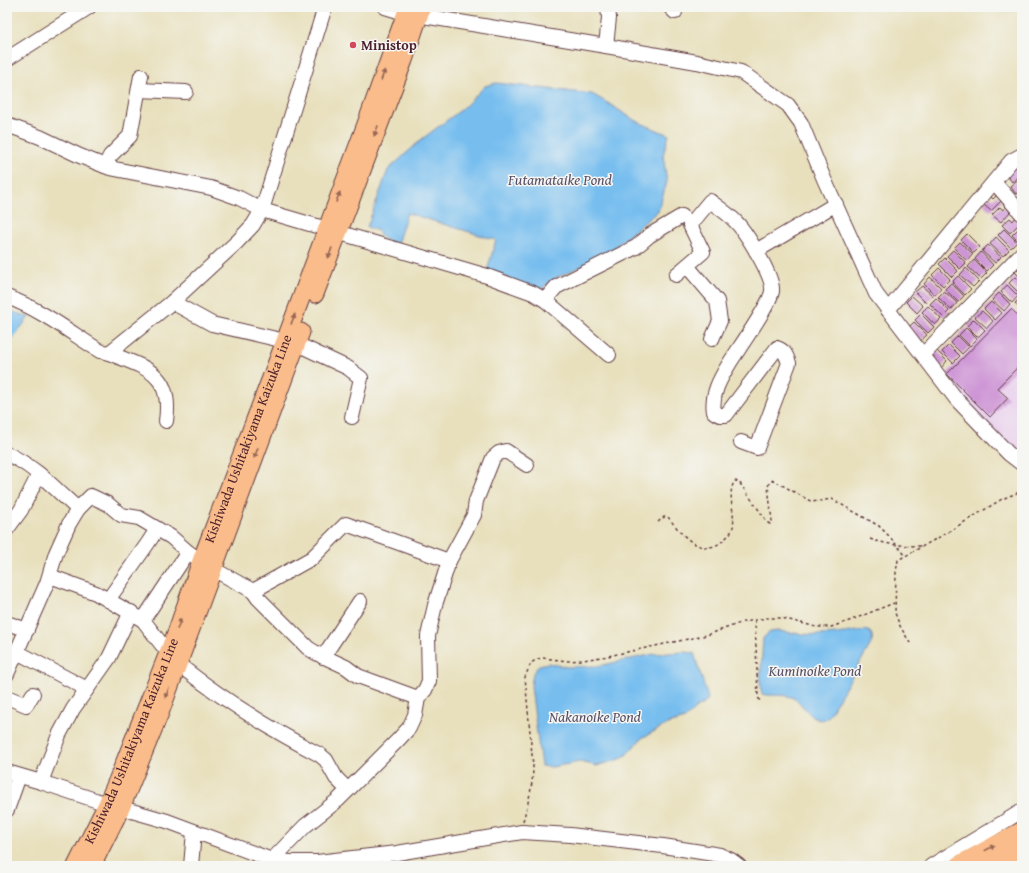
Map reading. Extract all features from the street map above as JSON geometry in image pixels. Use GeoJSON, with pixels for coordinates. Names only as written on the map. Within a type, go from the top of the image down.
{"type":"FeatureCollection","features":[{"type":"Feature","properties":{"kind":"highway"},"geometry":{"type":"LineString","coordinates":[[959,866],[1022,832]]}},
{"type":"Feature","properties":{"kind":"highway"},"geometry":{"type":"LineString","coordinates":[[989,866],[1022,849]]}},
{"type":"Feature","properties":{"kind":"main road","name":"Kishiwada Ushitakiyama Kaizuka Line"},"geometry":{"type":"LineString","coordinates":[[92,866],[200,561],[291,342],[332,230],[404,60],[413,11]]}},
{"type":"Feature","properties":{"kind":"main road","name":"Kishiwada Ushitakiyama Kaizuka Line"},"geometry":{"type":"LineString","coordinates":[[76,866],[114,806],[160,713],[178,664],[200,561]]}},
{"type":"Feature","properties":{"kind":"street"},"geometry":{"type":"LineString","coordinates":[[7,59],[89,7]]}},
{"type":"Feature","properties":{"kind":"street"},"geometry":{"type":"LineString","coordinates":[[109,353],[172,302],[237,242],[253,225],[262,210],[325,7]]}},
{"type":"Feature","properties":{"kind":"street"},"geometry":{"type":"LineString","coordinates":[[385,7],[697,62],[741,72],[756,81],[788,105],[801,123],[876,294],[956,400],[1022,464]]}},
{"type":"Feature","properties":{"kind":"street"},"geometry":{"type":"LineString","coordinates":[[606,46],[609,18],[608,7]]}},
{"type":"Feature","properties":{"kind":"street"},"geometry":{"type":"LineString","coordinates":[[105,166],[110,156],[130,136],[141,76]]}},
{"type":"Feature","properties":{"kind":"street"},"geometry":{"type":"LineString","coordinates":[[138,90],[186,92]]}},
{"type":"Feature","properties":{"kind":"street"},"geometry":{"type":"LineString","coordinates":[[7,125],[40,137],[110,168],[211,188],[239,198],[262,210],[487,276],[533,293],[545,300],[609,355]]}},
{"type":"Feature","properties":{"kind":"street"},"geometry":{"type":"LineString","coordinates":[[888,310],[1011,162],[1022,155]]}},
{"type":"Feature","properties":{"kind":"street"},"geometry":{"type":"LineString","coordinates":[[994,182],[1022,214]]}},
{"type":"Feature","properties":{"kind":"street"},"geometry":{"type":"LineString","coordinates":[[712,338],[720,321],[717,300],[681,270],[703,252],[690,225],[710,201],[734,220],[744,231],[756,251],[772,284],[772,292],[766,305],[725,370],[714,392],[712,403],[714,412],[720,415],[726,415],[777,348],[783,351],[789,363],[757,448],[742,442]]}},
{"type":"Feature","properties":{"kind":"street"},"geometry":{"type":"LineString","coordinates":[[756,251],[836,204]]}},
{"type":"Feature","properties":{"kind":"street"},"geometry":{"type":"LineString","coordinates":[[545,300],[556,287],[636,247],[650,235],[682,216]]}},
{"type":"Feature","properties":{"kind":"street"},"geometry":{"type":"LineString","coordinates":[[923,355],[1022,253]]}},
{"type":"Feature","properties":{"kind":"street"},"geometry":{"type":"LineString","coordinates":[[7,297],[21,302],[100,351],[144,367],[157,376],[162,383],[165,392],[168,408],[166,421]]}},
{"type":"Feature","properties":{"kind":"street"},"geometry":{"type":"LineString","coordinates":[[172,302],[212,324],[291,342],[348,368],[361,378],[352,417]]}},
{"type":"Feature","properties":{"kind":"street"},"geometry":{"type":"LineString","coordinates":[[272,860],[305,826],[338,800],[409,728],[415,715],[418,698],[425,690],[429,681],[428,636],[435,605],[449,561],[474,515],[476,501],[493,458],[499,453],[506,451],[527,465]]}},
{"type":"Feature","properties":{"kind":"street"},"geometry":{"type":"LineString","coordinates":[[7,454],[39,474],[78,509]]}},
{"type":"Feature","properties":{"kind":"street"},"geometry":{"type":"LineString","coordinates":[[7,530],[21,510],[39,474]]}},
{"type":"Feature","properties":{"kind":"street"},"geometry":{"type":"LineString","coordinates":[[7,674],[50,576],[56,553],[69,524],[78,509],[91,496],[108,504],[121,515],[139,518],[171,537],[200,561],[253,591],[258,598],[308,648],[346,667],[358,676],[418,698]]}},
{"type":"Feature","properties":{"kind":"street"},"geometry":{"type":"LineString","coordinates":[[253,591],[312,558],[346,524],[449,561]]}},
{"type":"Feature","properties":{"kind":"street"},"geometry":{"type":"LineString","coordinates":[[108,600],[157,529]]}},
{"type":"Feature","properties":{"kind":"street"},"geometry":{"type":"LineString","coordinates":[[143,620],[200,561]]}},
{"type":"Feature","properties":{"kind":"street"},"geometry":{"type":"LineString","coordinates":[[50,576],[96,593],[130,612],[143,620],[162,645],[169,649]]}},
{"type":"Feature","properties":{"kind":"street"},"geometry":{"type":"LineString","coordinates":[[323,656],[360,601]]}},
{"type":"Feature","properties":{"kind":"street"},"geometry":{"type":"LineString","coordinates":[[41,782],[59,735],[73,708],[109,658],[130,612]]}},
{"type":"Feature","properties":{"kind":"street"},"geometry":{"type":"LineString","coordinates":[[7,623],[27,630]]}},
{"type":"Feature","properties":{"kind":"street"},"geometry":{"type":"LineString","coordinates":[[17,652],[87,689]]}},
{"type":"Feature","properties":{"kind":"street"},"geometry":{"type":"LineString","coordinates":[[178,664],[204,684],[270,727],[320,755],[326,760],[336,778],[348,790]]}},
{"type":"Feature","properties":{"kind":"street"},"geometry":{"type":"LineString","coordinates":[[7,697],[26,705],[33,694]]}},
{"type":"Feature","properties":{"kind":"street"},"geometry":{"type":"LineString","coordinates":[[7,810],[13,774],[167,822],[272,860],[317,862],[397,853],[520,833],[570,835],[677,848],[720,855],[739,866]]}},
{"type":"Feature","properties":{"kind":"street"},"geometry":{"type":"LineString","coordinates":[[931,866],[1022,811]]}},
{"type":"Feature","properties":{"kind":"street"},"geometry":{"type":"LineString","coordinates":[[191,866],[194,832]]}},
{"type":"Feature","properties":{"kind":"path"},"geometry":{"type":"LineString","coordinates":[[658,522],[664,517],[668,517],[682,535],[695,544],[705,547],[715,546],[723,541],[730,533],[733,526],[731,492],[732,485],[735,481],[739,482],[770,524],[772,521],[768,486],[773,480],[812,502],[832,499],[879,526],[906,556]]}},
{"type":"Feature","properties":{"kind":"path"},"geometry":{"type":"LineString","coordinates":[[910,643],[894,613],[898,560],[1002,499],[1022,491]]}},
{"type":"Feature","properties":{"kind":"path"},"geometry":{"type":"LineString","coordinates":[[870,539],[885,544],[924,546]]}},
{"type":"Feature","properties":{"kind":"path"},"geometry":{"type":"LineString","coordinates":[[520,833],[533,780],[525,677],[531,663],[537,659],[543,658],[568,661],[608,656],[707,635],[743,622],[768,618],[782,618],[816,627],[831,627],[894,603]]}},
{"type":"Feature","properties":{"kind":"path"},"geometry":{"type":"LineString","coordinates":[[755,620],[758,697],[761,703]]}},
{"type":"Feature","properties":{"kind":"shaded area"},"geometry":{"type":"Polygon","coordinates":[[[1011,305],[1022,317],[1022,464],[941,379],[1011,305]]]}},
{"type":"Feature","properties":{"kind":"water","name":"Futamataike Pond"},"geometry":{"type":"Polygon","coordinates":[[[496,83],[592,94],[636,121],[669,135],[663,155],[667,182],[658,211],[607,254],[554,279],[539,291],[487,271],[496,240],[407,213],[397,244],[383,239],[378,231],[367,227],[388,170],[422,139],[462,109],[485,86],[496,83]]]}},
{"type":"Feature","properties":{"kind":"water"},"geometry":{"type":"Polygon","coordinates":[[[7,310],[29,317],[9,343],[7,349],[7,310]]]}},
{"type":"Feature","properties":{"kind":"water","name":"Kuminoike Pond"},"geometry":{"type":"Polygon","coordinates":[[[865,630],[870,632],[872,640],[870,645],[828,717],[823,720],[818,720],[793,698],[782,695],[762,694],[760,685],[763,638],[770,632],[778,631],[818,635],[865,630]]]}},
{"type":"Feature","properties":{"kind":"water","name":"Nakanoike Pond"},"geometry":{"type":"Polygon","coordinates":[[[685,652],[694,653],[708,698],[706,702],[696,708],[685,719],[668,724],[642,738],[623,758],[597,766],[580,762],[552,767],[541,766],[531,686],[533,673],[539,665],[548,663],[567,667],[598,666],[654,654],[685,652]]]}},
{"type":"Feature","properties":{"kind":"building"},"geometry":{"type":"Polygon","coordinates":[[[1018,165],[1022,170],[1022,174],[1012,182],[1006,174],[1018,165]]]}},
{"type":"Feature","properties":{"kind":"building"},"geometry":{"type":"Polygon","coordinates":[[[1022,176],[1022,189],[1016,194],[1010,186],[1022,176]]]}},
{"type":"Feature","properties":{"kind":"building"},"geometry":{"type":"Polygon","coordinates":[[[997,195],[1002,200],[991,211],[983,204],[990,196],[993,199],[997,195]]]}},
{"type":"Feature","properties":{"kind":"building"},"geometry":{"type":"Polygon","coordinates":[[[1006,206],[1011,211],[1001,222],[992,215],[1000,207],[1003,210],[1006,206]]]}},
{"type":"Feature","properties":{"kind":"building"},"geometry":{"type":"Polygon","coordinates":[[[1016,217],[1021,222],[1010,233],[1002,225],[1010,218],[1013,221],[1016,217]]]}},
{"type":"Feature","properties":{"kind":"building"},"geometry":{"type":"Polygon","coordinates":[[[1019,228],[1022,230],[1022,241],[1020,243],[1012,235],[1019,228]]]}},
{"type":"Feature","properties":{"kind":"building"},"geometry":{"type":"Polygon","coordinates":[[[1004,229],[1017,242],[1011,248],[998,235],[1004,229]]]}},
{"type":"Feature","properties":{"kind":"building"},"geometry":{"type":"Polygon","coordinates":[[[967,234],[980,247],[974,253],[961,240],[967,234]]]}},
{"type":"Feature","properties":{"kind":"building"},"geometry":{"type":"Polygon","coordinates":[[[996,237],[1009,250],[1003,256],[990,244],[996,237]]]}},
{"type":"Feature","properties":{"kind":"building"},"geometry":{"type":"Polygon","coordinates":[[[960,242],[973,254],[967,261],[954,248],[960,242]]]}},
{"type":"Feature","properties":{"kind":"building"},"geometry":{"type":"Polygon","coordinates":[[[988,245],[1001,257],[995,263],[982,251],[988,245]]]}},
{"type":"Feature","properties":{"kind":"building"},"geometry":{"type":"Polygon","coordinates":[[[953,250],[966,263],[960,269],[947,256],[953,250]]]}},
{"type":"Feature","properties":{"kind":"building"},"geometry":{"type":"Polygon","coordinates":[[[981,252],[993,265],[987,271],[975,259],[981,252]]]}},
{"type":"Feature","properties":{"kind":"building"},"geometry":{"type":"Polygon","coordinates":[[[945,258],[958,271],[952,277],[939,264],[945,258]]]}},
{"type":"Feature","properties":{"kind":"building"},"geometry":{"type":"Polygon","coordinates":[[[974,260],[987,273],[981,279],[968,267],[974,260]]]}},
{"type":"Feature","properties":{"kind":"building"},"geometry":{"type":"Polygon","coordinates":[[[1022,266],[1022,279],[1015,272],[1022,266]]]}},
{"type":"Feature","properties":{"kind":"building"},"geometry":{"type":"Polygon","coordinates":[[[939,268],[950,279],[943,286],[932,275],[939,268]]]}},
{"type":"Feature","properties":{"kind":"building"},"geometry":{"type":"Polygon","coordinates":[[[966,268],[979,281],[973,287],[960,275],[966,268]]]}},
{"type":"Feature","properties":{"kind":"building"},"geometry":{"type":"Polygon","coordinates":[[[958,276],[971,289],[965,295],[952,282],[958,276]]]}},
{"type":"Feature","properties":{"kind":"building"},"geometry":{"type":"Polygon","coordinates":[[[930,277],[941,288],[935,295],[924,284],[930,277]]]}},
{"type":"Feature","properties":{"kind":"building"},"geometry":{"type":"Polygon","coordinates":[[[1015,277],[1022,283],[1022,292],[1020,294],[1009,283],[1015,277]]]}},
{"type":"Feature","properties":{"kind":"building"},"geometry":{"type":"Polygon","coordinates":[[[951,283],[964,296],[958,302],[945,289],[951,283]]]}},
{"type":"Feature","properties":{"kind":"building"},"geometry":{"type":"Polygon","coordinates":[[[1007,285],[1018,296],[1012,303],[1001,292],[1007,285]]]}},
{"type":"Feature","properties":{"kind":"building"},"geometry":{"type":"Polygon","coordinates":[[[922,286],[933,296],[926,303],[915,292],[922,286]]]}},
{"type":"Feature","properties":{"kind":"building"},"geometry":{"type":"Polygon","coordinates":[[[944,291],[957,303],[951,310],[938,297],[944,291]]]}},
{"type":"Feature","properties":{"kind":"building"},"geometry":{"type":"Polygon","coordinates":[[[999,293],[1010,304],[1004,311],[992,300],[999,293]]]}},
{"type":"Feature","properties":{"kind":"building"},"geometry":{"type":"Polygon","coordinates":[[[912,296],[923,306],[917,313],[906,302],[912,296]]]}},
{"type":"Feature","properties":{"kind":"building"},"geometry":{"type":"Polygon","coordinates":[[[1022,297],[1022,311],[1015,303],[1022,297]]]}},
{"type":"Feature","properties":{"kind":"building"},"geometry":{"type":"Polygon","coordinates":[[[936,298],[949,311],[943,317],[930,304],[936,298]]]}},
{"type":"Feature","properties":{"kind":"building"},"geometry":{"type":"Polygon","coordinates":[[[991,302],[1002,313],[995,320],[984,309],[991,302]]]}},
{"type":"Feature","properties":{"kind":"building"},"geometry":{"type":"Polygon","coordinates":[[[928,306],[941,319],[935,325],[922,312],[928,306]]]}},
{"type":"Feature","properties":{"kind":"building"},"geometry":{"type":"Polygon","coordinates":[[[1011,309],[1022,319],[1022,363],[997,388],[1008,398],[990,417],[947,374],[1011,309]]]}},
{"type":"Feature","properties":{"kind":"building"},"geometry":{"type":"Polygon","coordinates":[[[982,311],[993,321],[987,328],[975,317],[982,311]]]}},
{"type":"Feature","properties":{"kind":"building"},"geometry":{"type":"Polygon","coordinates":[[[921,314],[934,327],[928,333],[915,320],[921,314]]]}},
{"type":"Feature","properties":{"kind":"building"},"geometry":{"type":"Polygon","coordinates":[[[974,319],[985,330],[978,337],[967,326],[974,319]]]}},
{"type":"Feature","properties":{"kind":"building"},"geometry":{"type":"Polygon","coordinates":[[[914,322],[927,335],[920,341],[908,328],[914,322]]]}},
{"type":"Feature","properties":{"kind":"building"},"geometry":{"type":"Polygon","coordinates":[[[966,328],[977,339],[970,346],[959,335],[966,328]]]}},
{"type":"Feature","properties":{"kind":"building"},"geometry":{"type":"Polygon","coordinates":[[[958,336],[969,347],[962,354],[951,343],[958,336]]]}},
{"type":"Feature","properties":{"kind":"building"},"geometry":{"type":"Polygon","coordinates":[[[949,345],[960,356],[953,363],[942,352],[949,345]]]}},
{"type":"Feature","properties":{"kind":"building"},"geometry":{"type":"Polygon","coordinates":[[[936,350],[947,361],[941,368],[930,357],[936,350]]]}},
{"type":"Feature","properties":{"kind":"place","name":"Ministop"},"geometry":{"type":"Point","coordinates":[353,45]}}]}
